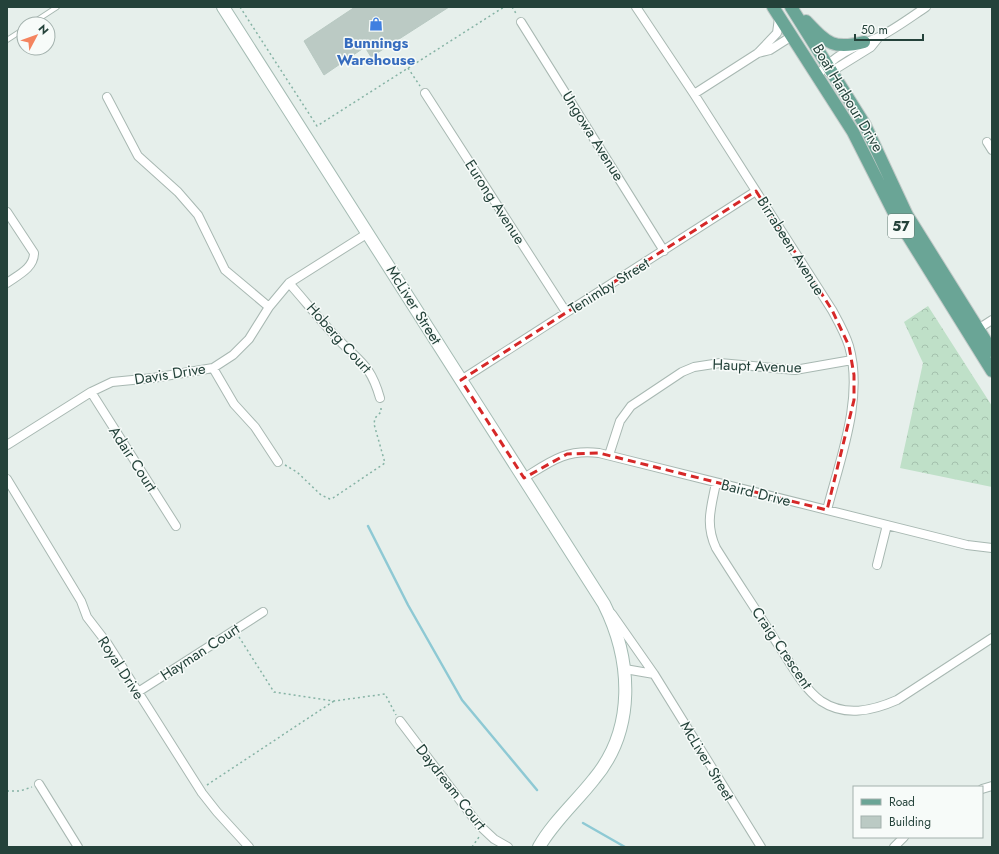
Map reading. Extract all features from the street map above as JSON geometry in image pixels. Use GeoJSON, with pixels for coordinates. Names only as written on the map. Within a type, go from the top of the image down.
{"type":"FeatureCollection","features":[{"type":"Feature","properties":{"kind":"main road"},"geometry":{"type":"LineString","coordinates":[[792,7],[830,43],[848,46],[864,42]]}},
{"type":"Feature","properties":{"kind":"main road","name":"Boat Harbour Drive"},"geometry":{"type":"LineString","coordinates":[[792,7],[868,130],[907,215],[992,351]]}},
{"type":"Feature","properties":{"kind":"main road"},"geometry":{"type":"LineString","coordinates":[[779,10],[793,22],[792,36]]}},
{"type":"Feature","properties":{"kind":"main road","name":"Boat Harbour Drive"},"geometry":{"type":"LineString","coordinates":[[792,36],[853,132],[894,215],[916,252],[992,371]]}},
{"type":"Feature","properties":{"kind":"street","name":"McLiver Street"},"geometry":{"type":"LineString","coordinates":[[223,7],[604,604],[628,634],[654,674],[760,847]]}},
{"type":"Feature","properties":{"kind":"street","name":"Birrabeen Avenue"},"geometry":{"type":"LineString","coordinates":[[636,7],[694,94],[832,310],[845,336],[852,360],[854,388],[851,415],[827,510]]}},
{"type":"Feature","properties":{"kind":"street"},"geometry":{"type":"LineString","coordinates":[[830,68],[864,42],[879,36],[926,7]]}},
{"type":"Feature","properties":{"kind":"street"},"geometry":{"type":"LineString","coordinates":[[694,94],[758,53],[777,33],[779,10]]}},
{"type":"Feature","properties":{"kind":"street","name":"Ungowa Avenue"},"geometry":{"type":"LineString","coordinates":[[521,22],[664,251]]}},
{"type":"Feature","properties":{"kind":"street"},"geometry":{"type":"LineString","coordinates":[[758,53],[770,50],[792,36]]}},
{"type":"Feature","properties":{"kind":"street"},"geometry":{"type":"LineString","coordinates":[[817,76],[871,47],[879,36]]}},
{"type":"Feature","properties":{"kind":"street","name":"Eurong Avenue"},"geometry":{"type":"LineString","coordinates":[[425,92],[566,312]]}},
{"type":"Feature","properties":{"kind":"street"},"geometry":{"type":"LineString","coordinates":[[107,97],[138,156],[178,192],[198,215],[225,270],[268,307]]}},
{"type":"Feature","properties":{"kind":"street","name":"Tenimby Street"},"geometry":{"type":"LineString","coordinates":[[461,380],[756,191]]}},
{"type":"Feature","properties":{"kind":"street"},"geometry":{"type":"LineString","coordinates":[[7,212],[34,253],[34,260],[28,269],[7,283]]}},
{"type":"Feature","properties":{"kind":"street","name":"Davis Drive"},"geometry":{"type":"LineString","coordinates":[[7,445],[90,392],[112,382],[153,378],[213,368],[233,355],[249,339],[268,307],[289,283],[368,232]]}},
{"type":"Feature","properties":{"kind":"street","name":"Hoberg Court"},"geometry":{"type":"LineString","coordinates":[[289,283],[334,336],[368,368],[374,379],[380,398]]}},
{"type":"Feature","properties":{"kind":"street"},"geometry":{"type":"LineString","coordinates":[[978,329],[992,320]]}},
{"type":"Feature","properties":{"kind":"street","name":"Haupt Avenue"},"geometry":{"type":"LineString","coordinates":[[609,455],[620,421],[631,406],[682,372],[694,367],[720,363],[796,370],[852,360]]}},
{"type":"Feature","properties":{"kind":"street"},"geometry":{"type":"LineString","coordinates":[[213,368],[234,404],[255,427],[278,462]]}},
{"type":"Feature","properties":{"kind":"street","name":"Adair Court"},"geometry":{"type":"LineString","coordinates":[[90,392],[176,526]]}},
{"type":"Feature","properties":{"kind":"street","name":"Baird Drive"},"geometry":{"type":"LineString","coordinates":[[524,478],[556,458],[567,454],[588,452],[609,455],[967,545],[992,548]]}},
{"type":"Feature","properties":{"kind":"street","name":"Royal Drive"},"geometry":{"type":"LineString","coordinates":[[7,479],[81,601],[87,616],[107,643],[200,790],[217,812],[249,847]]}},
{"type":"Feature","properties":{"kind":"street","name":"Craig Crescent"},"geometry":{"type":"LineString","coordinates":[[716,483],[708,525],[710,536],[716,548],[797,674],[821,701],[839,708],[850,710],[872,710],[884,706],[896,700],[992,638]]}},
{"type":"Feature","properties":{"kind":"street"},"geometry":{"type":"LineString","coordinates":[[877,565],[887,525]]}},
{"type":"Feature","properties":{"kind":"street","name":"McLiver Street"},"geometry":{"type":"LineString","coordinates":[[539,847],[546,834],[596,778],[610,756],[621,727],[626,700],[625,669],[617,634],[604,604]]}},
{"type":"Feature","properties":{"kind":"street","name":"Hayman Court"},"geometry":{"type":"LineString","coordinates":[[138,692],[263,612]]}},
{"type":"Feature","properties":{"kind":"street"},"geometry":{"type":"LineString","coordinates":[[625,669],[654,674]]}},
{"type":"Feature","properties":{"kind":"street","name":"Daydream Court"},"geometry":{"type":"LineString","coordinates":[[400,721],[485,832],[508,847]]}},
{"type":"Feature","properties":{"kind":"street"},"geometry":{"type":"LineString","coordinates":[[38,784],[78,847]]}},
{"type":"Feature","properties":{"kind":"street"},"geometry":{"type":"LineString","coordinates":[[894,847],[903,838]]}},
{"type":"Feature","properties":{"kind":"lane"},"geometry":{"type":"LineString","coordinates":[[43,16],[57,7]]}},
{"type":"Feature","properties":{"kind":"lane"},"geometry":{"type":"LineString","coordinates":[[7,40],[16,34]]}},
{"type":"Feature","properties":{"kind":"path"},"geometry":{"type":"LineString","coordinates":[[240,7],[317,126],[504,7]]}},
{"type":"Feature","properties":{"kind":"path"},"geometry":{"type":"LineString","coordinates":[[408,68],[425,92]]}},
{"type":"Feature","properties":{"kind":"path"},"geometry":{"type":"LineString","coordinates":[[278,462],[301,474],[321,495],[330,499],[332,498],[385,463],[374,424],[376,418],[381,412],[380,398]]}},
{"type":"Feature","properties":{"kind":"path"},"geometry":{"type":"LineString","coordinates":[[235,630],[274,692],[334,701],[385,694],[400,721]]}},
{"type":"Feature","properties":{"kind":"path"},"geometry":{"type":"LineString","coordinates":[[200,790],[334,701]]}},
{"type":"Feature","properties":{"kind":"path"},"geometry":{"type":"LineString","coordinates":[[7,791],[20,791],[38,784]]}},
{"type":"Feature","properties":{"kind":"path"},"geometry":{"type":"LineString","coordinates":[[472,847],[476,840],[485,832]]}},
{"type":"Feature","properties":{"kind":"highlighted area"},"geometry":{"type":"Polygon","coordinates":[[[756,191],[832,310],[849,346],[854,375],[854,400],[827,510],[599,453],[567,454],[524,478],[461,380],[756,191]]]}},
{"type":"Feature","properties":{"kind":"green space"},"geometry":{"type":"Polygon","coordinates":[[[928,306],[992,406],[992,487],[900,468],[923,363],[904,322],[928,306]]]}},
{"type":"Feature","properties":{"kind":"building","name":"Bunnings Warehouse"},"geometry":{"type":"Polygon","coordinates":[[[355,7],[449,7],[371,57],[365,47],[324,75],[304,41],[355,7]]]}},
{"type":"Feature","properties":{"kind":"waterway"},"geometry":{"type":"LineString","coordinates":[[368,526],[408,605],[462,700],[537,790]]}},
{"type":"Feature","properties":{"kind":"waterway"},"geometry":{"type":"LineString","coordinates":[[583,823],[625,847]]}},
{"type":"Feature","properties":{"kind":"place","name":"Bunnings Warehouse"},"geometry":{"type":"Point","coordinates":[376,24]}}]}
